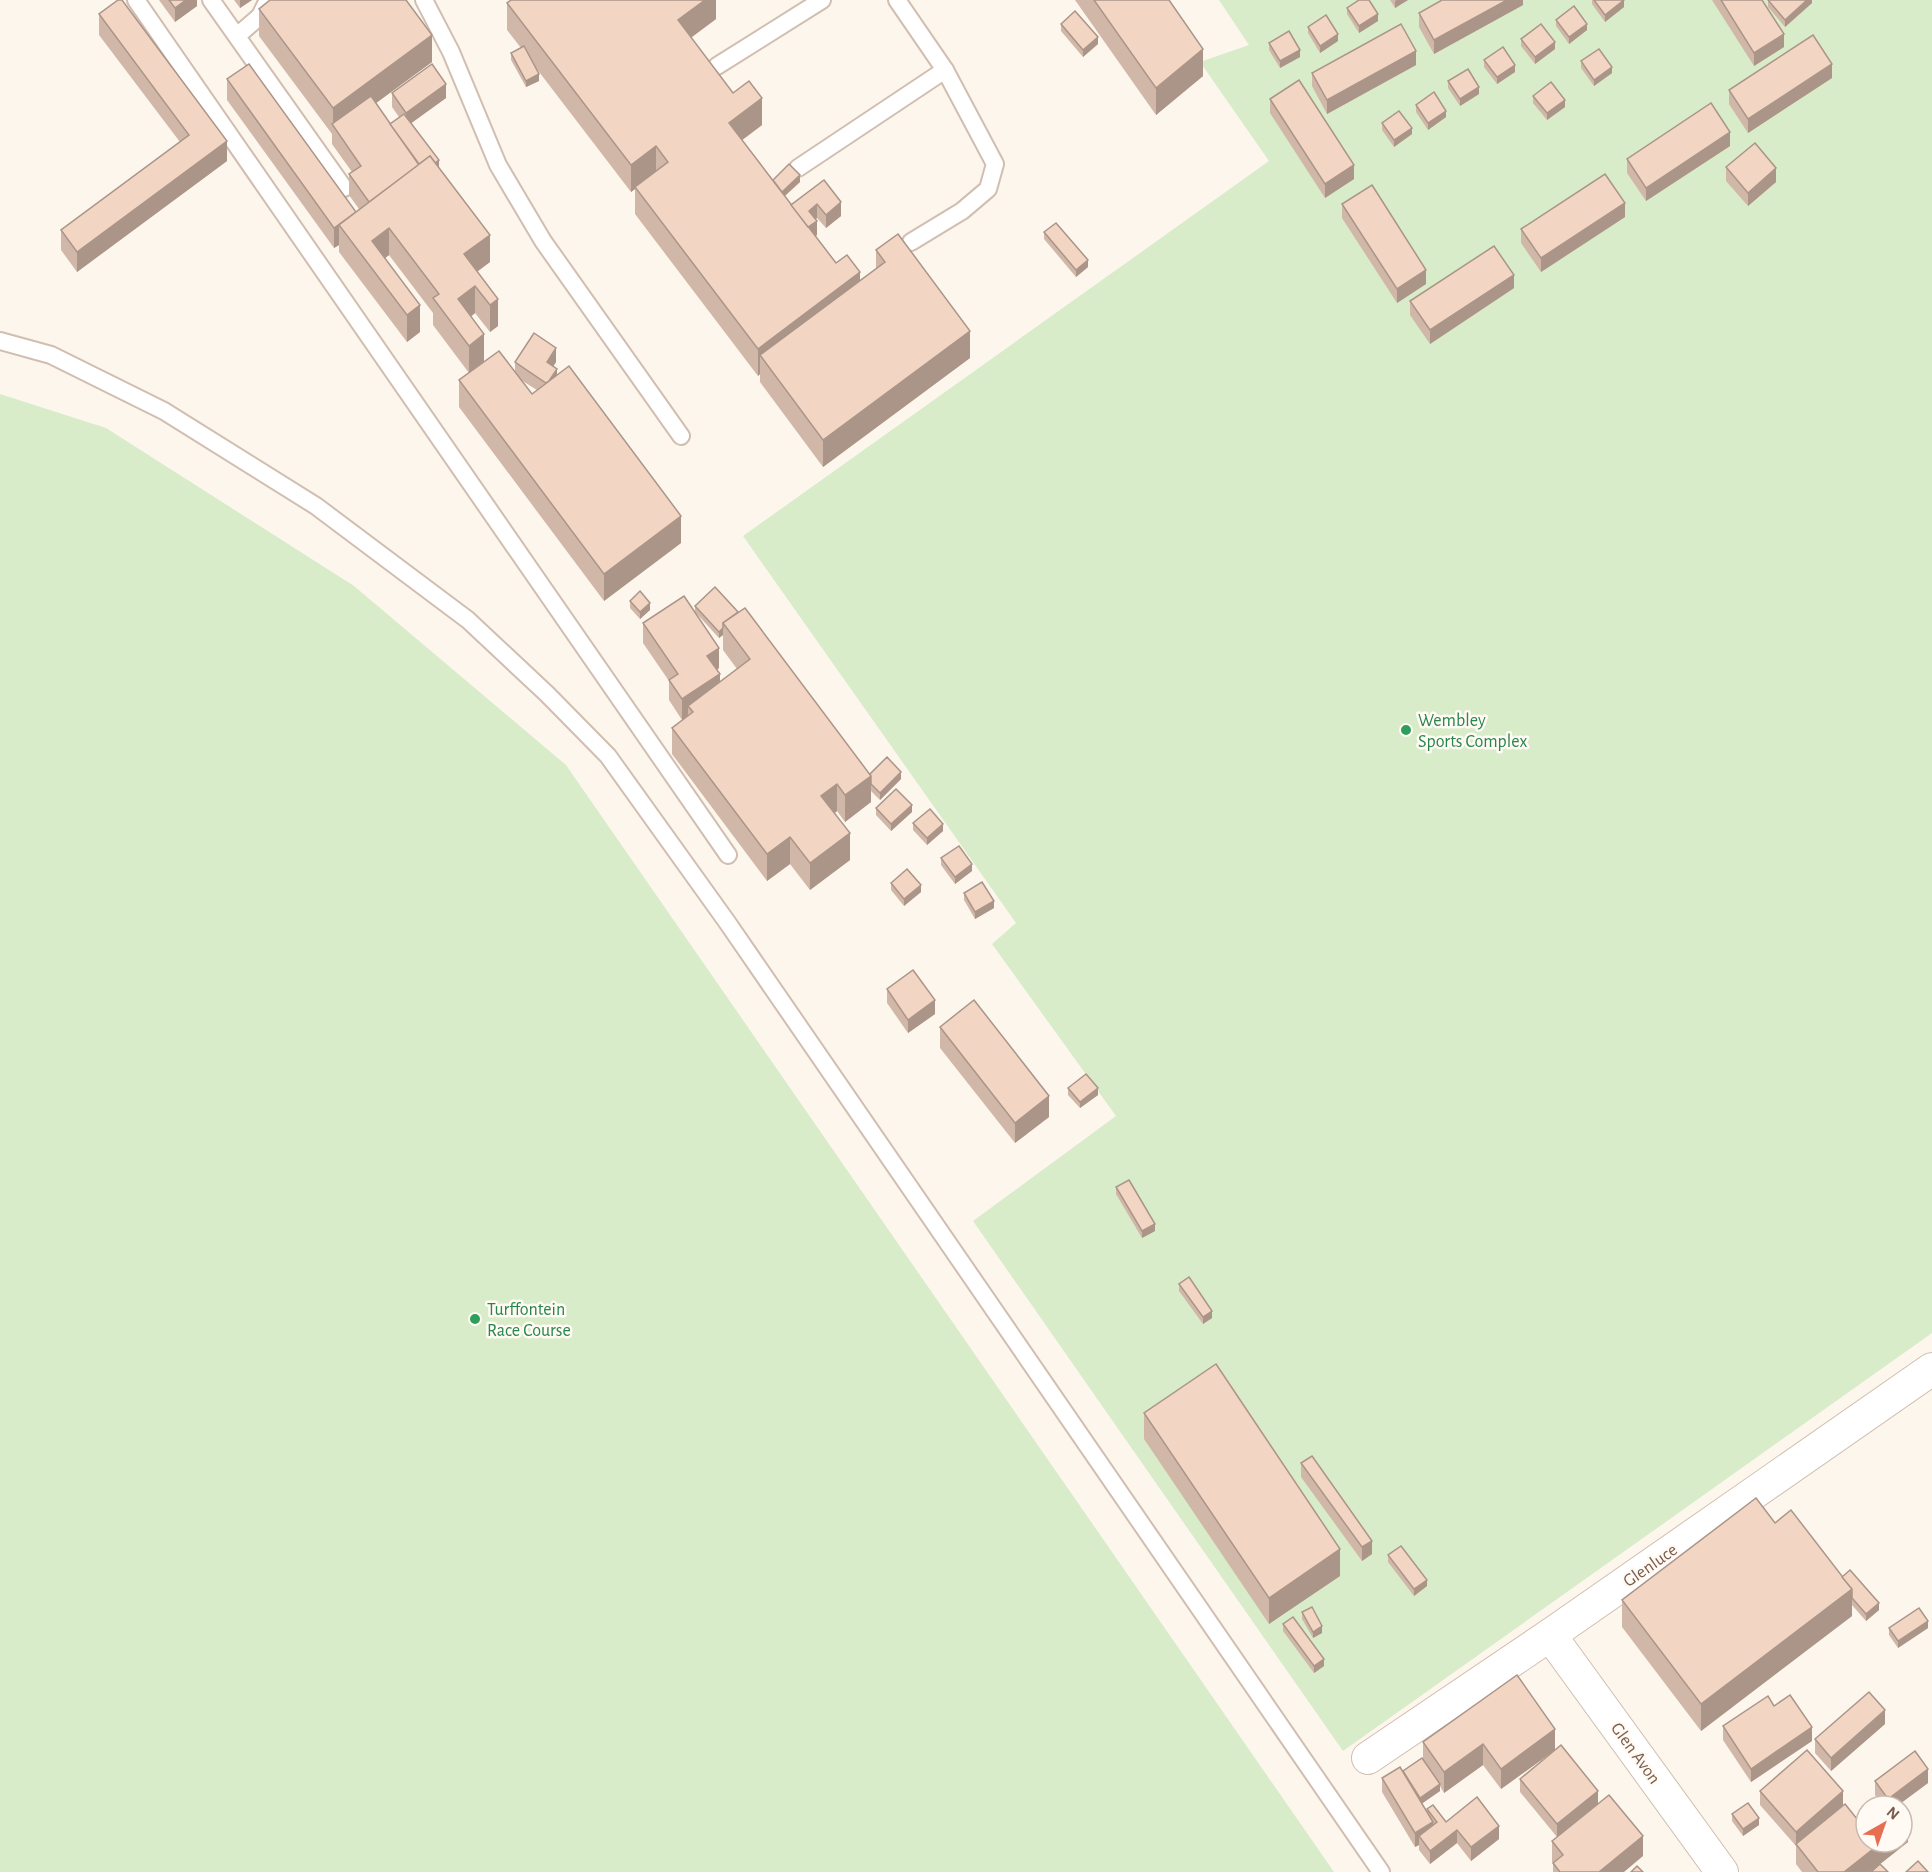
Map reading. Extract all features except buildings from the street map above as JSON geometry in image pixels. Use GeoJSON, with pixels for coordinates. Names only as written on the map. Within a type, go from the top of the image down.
{"type":"FeatureCollection","features":[{"type":"Feature","properties":{"kind":"street","name":"Glenluce"},"geometry":{"type":"LineString","coordinates":[[1368,1758],[1550,1635],[1932,1369]]}},
{"type":"Feature","properties":{"kind":"street","name":"Glen Avon"},"geometry":{"type":"LineString","coordinates":[[1550,1635],[1722,1872]]}},
{"type":"Feature","properties":{"kind":"lane"},"geometry":{"type":"LineString","coordinates":[[136,0],[728,855]]}},
{"type":"Feature","properties":{"kind":"lane"},"geometry":{"type":"LineString","coordinates":[[211,0],[344,188]]}},
{"type":"Feature","properties":{"kind":"lane"},"geometry":{"type":"LineString","coordinates":[[237,36],[260,16],[268,0]]}},
{"type":"Feature","properties":{"kind":"lane"},"geometry":{"type":"LineString","coordinates":[[717,66],[822,0]]}},
{"type":"Feature","properties":{"kind":"lane"},"geometry":{"type":"LineString","coordinates":[[897,0],[945,70],[995,164],[988,189],[962,211],[911,242]]}},
{"type":"Feature","properties":{"kind":"lane"},"geometry":{"type":"LineString","coordinates":[[430,2],[498,165],[543,241],[681,436]]}},
{"type":"Feature","properties":{"kind":"lane"},"geometry":{"type":"LineString","coordinates":[[798,168],[945,70]]}},
{"type":"Feature","properties":{"kind":"lane"},"geometry":{"type":"LineString","coordinates":[[0,341],[51,355],[164,411],[316,506],[468,620],[548,694],[608,756],[727,922],[1382,1872]]}},
{"type":"Feature","properties":{"kind":"green space","name":"Wembley Sports Complex"},"geometry":{"type":"Polygon","coordinates":[[[1219,0],[1932,0],[1932,1333],[1343,1751],[973,1221],[1116,1116],[992,944],[1016,923],[743,536],[1269,161],[1200,62],[1249,45],[1219,0]]]}},
{"type":"Feature","properties":{"kind":"green space","name":"Turffontein Race Course"},"geometry":{"type":"Polygon","coordinates":[[[0,394],[106,428],[354,586],[566,765],[1334,1872],[0,1872],[0,394]]]}},
{"type":"Feature","properties":{"kind":"place","name":"Wembley Sports Complex"},"geometry":{"type":"Point","coordinates":[1406,730]}},
{"type":"Feature","properties":{"kind":"place","name":"Turffontein Race Course"},"geometry":{"type":"Point","coordinates":[475,1319]}}]}
